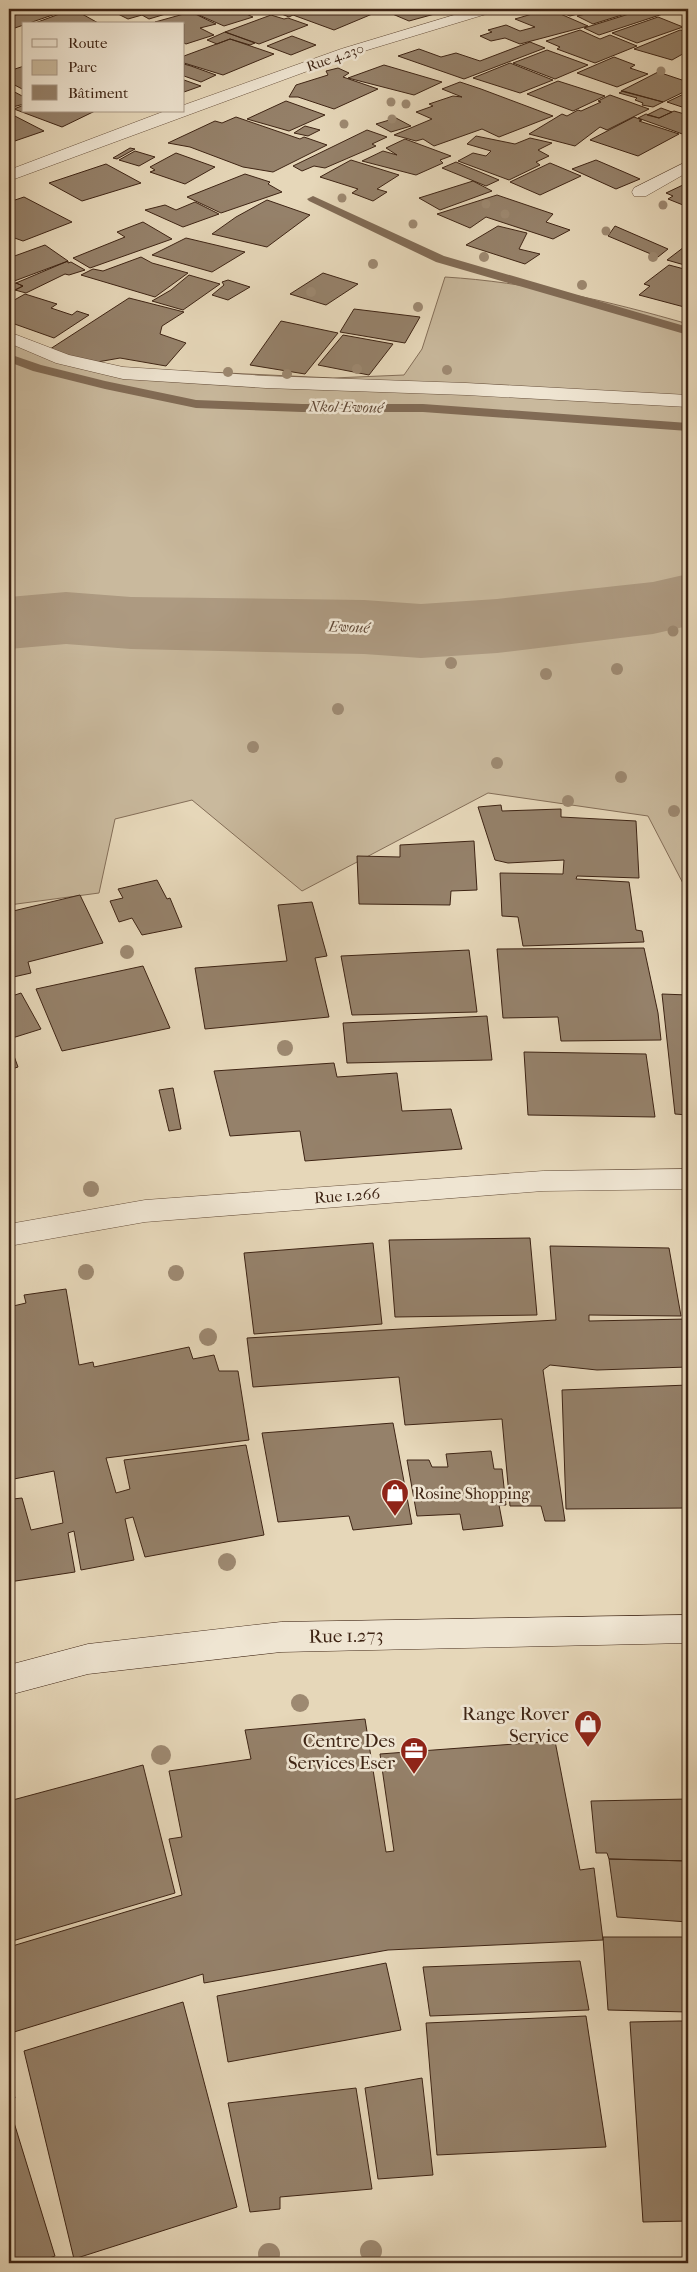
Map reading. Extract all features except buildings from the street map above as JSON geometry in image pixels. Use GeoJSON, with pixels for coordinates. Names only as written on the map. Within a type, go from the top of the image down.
{"type":"FeatureCollection","features":[{"type":"Feature","properties":{"kind":"street","name":"Rue 4.230"},"geometry":{"type":"LineString","coordinates":[[185,110],[346,52],[488,9]]}},
{"type":"Feature","properties":{"kind":"street"},"geometry":{"type":"LineString","coordinates":[[9,176],[177,112]]}},
{"type":"Feature","properties":{"kind":"street"},"geometry":{"type":"LineString","coordinates":[[640,192],[688,166]]}},
{"type":"Feature","properties":{"kind":"street"},"geometry":{"type":"LineString","coordinates":[[9,337],[63,359],[123,373],[266,382],[466,389],[688,401]]}},
{"type":"Feature","properties":{"kind":"street","name":"Rue 1.266"},"geometry":{"type":"LineString","coordinates":[[9,1235],[145,1211],[543,1181],[688,1179]]}},
{"type":"Feature","properties":{"kind":"street","name":"Rue 1.273"},"geometry":{"type":"LineString","coordinates":[[9,1680],[88,1660],[281,1637],[688,1630]]}},
{"type":"Feature","properties":{"kind":"green space"},"geometry":{"type":"Polygon","coordinates":[[[445,277],[537,288],[628,308],[688,324],[688,893],[648,816],[488,793],[302,891],[192,800],[115,819],[99,893],[9,905],[9,340],[77,366],[333,378],[404,375],[422,349],[445,277]]]}},
{"type":"Feature","properties":{"kind":"waterway"},"geometry":{"type":"LineString","coordinates":[[313,199],[440,259],[688,331]]}},
{"type":"Feature","properties":{"kind":"waterway","name":"Nkol-Ewoué"},"geometry":{"type":"LineString","coordinates":[[9,358],[37,368],[105,385],[196,404],[302,408],[423,408],[688,427]]}},
{"type":"Feature","properties":{"kind":"waterway","name":"Ewoué"},"geometry":{"type":"LineString","coordinates":[[9,623],[66,618],[131,623],[364,627],[421,631],[497,626],[653,608],[688,600]]}},
{"type":"Feature","properties":{"kind":"place","name":"Rosine Shopping"},"geometry":{"type":"Point","coordinates":[395,1517]}},
{"type":"Feature","properties":{"kind":"place","name":"Range Rover Service"},"geometry":{"type":"Point","coordinates":[588,1748]}},
{"type":"Feature","properties":{"kind":"place","name":"Centre Des Services Eser"},"geometry":{"type":"Point","coordinates":[414,1775]}}]}
